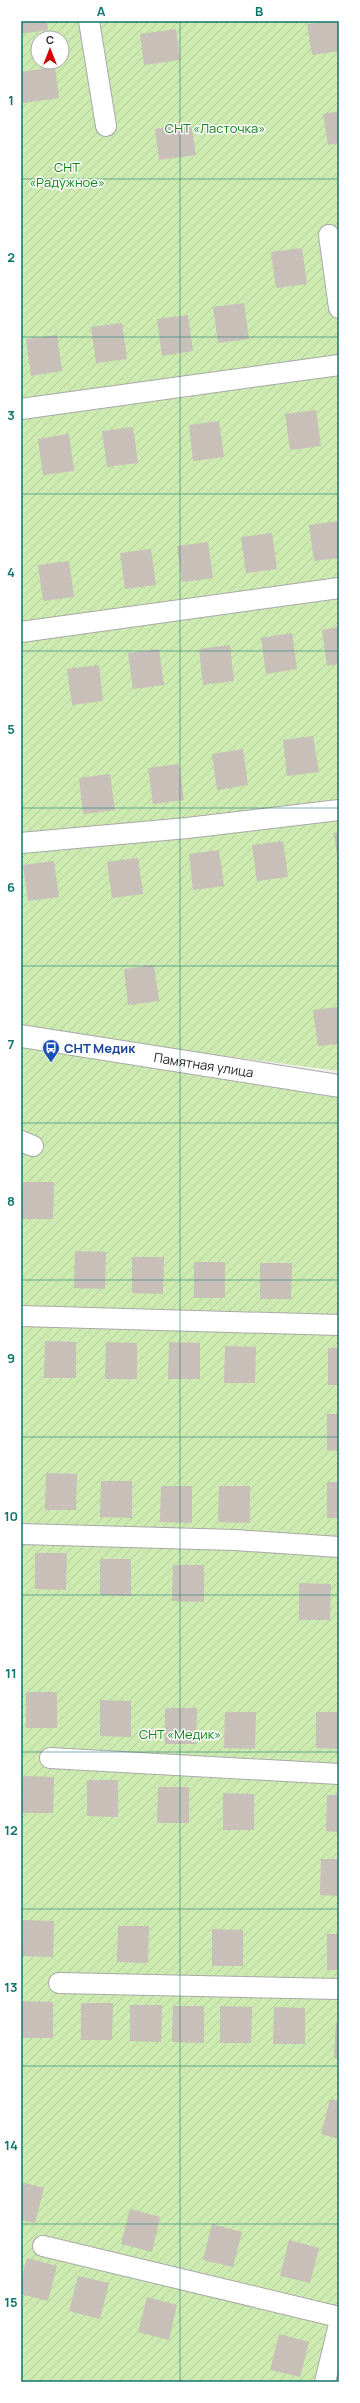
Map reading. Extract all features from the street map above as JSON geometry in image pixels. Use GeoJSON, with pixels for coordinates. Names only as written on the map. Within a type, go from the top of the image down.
{"type":"FeatureCollection","features":[{"type":"Feature","properties":{"kind":"street"},"geometry":{"type":"LineString","coordinates":[[89,21],[106,126]]}},
{"type":"Feature","properties":{"kind":"street"},"geometry":{"type":"LineString","coordinates":[[329,235],[339,308]]}},
{"type":"Feature","properties":{"kind":"street"},"geometry":{"type":"LineString","coordinates":[[21,409],[339,365]]}},
{"type":"Feature","properties":{"kind":"street"},"geometry":{"type":"LineString","coordinates":[[21,632],[339,588]]}},
{"type":"Feature","properties":{"kind":"street"},"geometry":{"type":"LineString","coordinates":[[21,843],[187,828],[339,810]]}},
{"type":"Feature","properties":{"kind":"street","name":"Памятная улица"},"geometry":{"type":"LineString","coordinates":[[21,1036],[339,1086]]}},
{"type":"Feature","properties":{"kind":"street"},"geometry":{"type":"LineString","coordinates":[[21,1316],[339,1325]]}},
{"type":"Feature","properties":{"kind":"street"},"geometry":{"type":"LineString","coordinates":[[21,1534],[235,1540],[339,1547]]}},
{"type":"Feature","properties":{"kind":"street"},"geometry":{"type":"LineString","coordinates":[[50,1758],[339,1774]]}},
{"type":"Feature","properties":{"kind":"street"},"geometry":{"type":"LineString","coordinates":[[59,1983],[339,1990]]}},
{"type":"Feature","properties":{"kind":"street"},"geometry":{"type":"LineString","coordinates":[[43,2246],[339,2317]]}},
{"type":"Feature","properties":{"kind":"street"},"geometry":{"type":"LineString","coordinates":[[325,2382],[339,2324]]}},
{"type":"Feature","properties":{"kind":"green space"},"geometry":{"type":"Polygon","coordinates":[[[21,21],[339,21],[339,1071],[21,1029],[21,21]]]}},
{"type":"Feature","properties":{"kind":"green space","name":"СНТ «Медик»"},"geometry":{"type":"Polygon","coordinates":[[[21,1036],[339,1086],[339,2382],[21,2382],[21,1036]]]}},
{"type":"Feature","properties":{"kind":"building"},"geometry":{"type":"Polygon","coordinates":[[[21,21],[47,21],[48,30],[30,30],[30,33],[21,34],[21,21]]]}},
{"type":"Feature","properties":{"kind":"building"},"geometry":{"type":"Polygon","coordinates":[[[339,21],[339,51],[312,55],[307,24],[339,21]]]}},
{"type":"Feature","properties":{"kind":"building"},"geometry":{"type":"Polygon","coordinates":[[[176,29],[180,60],[144,65],[140,34],[176,29]]]}},
{"type":"Feature","properties":{"kind":"building"},"geometry":{"type":"Polygon","coordinates":[[[35,70],[55,70],[59,98],[23,103],[21,72],[35,70]]]}},
{"type":"Feature","properties":{"kind":"building"},"geometry":{"type":"Polygon","coordinates":[[[339,111],[339,143],[328,145],[323,114],[339,111]]]}},
{"type":"Feature","properties":{"kind":"building"},"geometry":{"type":"Polygon","coordinates":[[[191,124],[196,155],[159,160],[155,129],[191,124]]]}},
{"type":"Feature","properties":{"kind":"building"},"geometry":{"type":"Polygon","coordinates":[[[302,248],[307,284],[276,288],[271,252],[302,248]]]}},
{"type":"Feature","properties":{"kind":"building"},"geometry":{"type":"Polygon","coordinates":[[[244,303],[249,339],[218,343],[213,307],[244,303]]]}},
{"type":"Feature","properties":{"kind":"building"},"geometry":{"type":"Polygon","coordinates":[[[188,315],[193,351],[162,356],[157,319],[188,315]]]}},
{"type":"Feature","properties":{"kind":"building"},"geometry":{"type":"Polygon","coordinates":[[[122,323],[127,359],[96,363],[91,327],[122,323]]]}},
{"type":"Feature","properties":{"kind":"building"},"geometry":{"type":"Polygon","coordinates":[[[57,335],[62,371],[31,376],[26,339],[57,335]]]}},
{"type":"Feature","properties":{"kind":"building"},"geometry":{"type":"Polygon","coordinates":[[[316,410],[321,446],[290,450],[285,414],[316,410]]]}},
{"type":"Feature","properties":{"kind":"building"},"geometry":{"type":"Polygon","coordinates":[[[219,421],[224,457],[193,461],[189,425],[219,421]]]}},
{"type":"Feature","properties":{"kind":"building"},"geometry":{"type":"Polygon","coordinates":[[[133,427],[138,463],[107,467],[102,431],[133,427]]]}},
{"type":"Feature","properties":{"kind":"building"},"geometry":{"type":"Polygon","coordinates":[[[69,434],[74,471],[43,475],[38,439],[69,434]]]}},
{"type":"Feature","properties":{"kind":"building"},"geometry":{"type":"Polygon","coordinates":[[[339,521],[339,558],[314,561],[309,525],[339,521]]]}},
{"type":"Feature","properties":{"kind":"building"},"geometry":{"type":"Polygon","coordinates":[[[272,533],[277,569],[246,573],[241,537],[272,533]]]}},
{"type":"Feature","properties":{"kind":"building"},"geometry":{"type":"Polygon","coordinates":[[[208,542],[213,578],[182,582],[177,546],[208,542]]]}},
{"type":"Feature","properties":{"kind":"building"},"geometry":{"type":"Polygon","coordinates":[[[151,549],[156,585],[125,589],[120,553],[151,549]]]}},
{"type":"Feature","properties":{"kind":"building"},"geometry":{"type":"Polygon","coordinates":[[[69,561],[74,597],[43,601],[38,565],[69,561]]]}},
{"type":"Feature","properties":{"kind":"building"},"geometry":{"type":"Polygon","coordinates":[[[339,627],[339,664],[327,666],[322,630],[339,627]]]}},
{"type":"Feature","properties":{"kind":"building"},"geometry":{"type":"Polygon","coordinates":[[[292,633],[297,669],[266,674],[261,638],[292,633]]]}},
{"type":"Feature","properties":{"kind":"building"},"geometry":{"type":"Polygon","coordinates":[[[230,645],[234,681],[203,685],[199,649],[230,645]]]}},
{"type":"Feature","properties":{"kind":"building"},"geometry":{"type":"Polygon","coordinates":[[[159,649],[164,685],[133,689],[128,653],[159,649]]]}},
{"type":"Feature","properties":{"kind":"building"},"geometry":{"type":"Polygon","coordinates":[[[99,665],[103,701],[72,705],[67,669],[99,665]]]}},
{"type":"Feature","properties":{"kind":"building"},"geometry":{"type":"Polygon","coordinates":[[[313,736],[319,772],[287,776],[283,740],[313,736]]]}},
{"type":"Feature","properties":{"kind":"building"},"geometry":{"type":"Polygon","coordinates":[[[243,749],[248,785],[217,790],[212,754],[243,749]]]}},
{"type":"Feature","properties":{"kind":"building"},"geometry":{"type":"Polygon","coordinates":[[[179,764],[184,800],[153,804],[148,768],[179,764]]]}},
{"type":"Feature","properties":{"kind":"building"},"geometry":{"type":"Polygon","coordinates":[[[110,774],[115,810],[83,814],[79,778],[110,774]]]}},
{"type":"Feature","properties":{"kind":"building"},"geometry":{"type":"Polygon","coordinates":[[[339,832],[339,863],[338,863],[334,833],[339,832]]]}},
{"type":"Feature","properties":{"kind":"building"},"geometry":{"type":"Polygon","coordinates":[[[283,841],[288,877],[257,881],[252,845],[283,841]]]}},
{"type":"Feature","properties":{"kind":"building"},"geometry":{"type":"Polygon","coordinates":[[[219,850],[224,886],[193,890],[189,854],[219,850]]]}},
{"type":"Feature","properties":{"kind":"building"},"geometry":{"type":"Polygon","coordinates":[[[138,858],[143,894],[112,898],[107,862],[138,858]]]}},
{"type":"Feature","properties":{"kind":"building"},"geometry":{"type":"Polygon","coordinates":[[[54,861],[59,897],[28,901],[23,865],[54,861]]]}},
{"type":"Feature","properties":{"kind":"building"},"geometry":{"type":"Polygon","coordinates":[[[154,965],[159,1001],[128,1005],[124,969],[154,965]]]}},
{"type":"Feature","properties":{"kind":"building"},"geometry":{"type":"Polygon","coordinates":[[[339,1007],[339,1044],[318,1046],[313,1010],[339,1007]]]}},
{"type":"Feature","properties":{"kind":"building"},"geometry":{"type":"Polygon","coordinates":[[[23,1182],[54,1182],[53,1219],[22,1219],[23,1182]]]}},
{"type":"Feature","properties":{"kind":"building"},"geometry":{"type":"Polygon","coordinates":[[[75,1251],[106,1252],[105,1289],[74,1288],[75,1251]]]}},
{"type":"Feature","properties":{"kind":"building"},"geometry":{"type":"Polygon","coordinates":[[[132,1257],[164,1257],[163,1294],[132,1293],[132,1257]]]}},
{"type":"Feature","properties":{"kind":"building"},"geometry":{"type":"Polygon","coordinates":[[[194,1262],[225,1262],[225,1298],[194,1298],[194,1262]]]}},
{"type":"Feature","properties":{"kind":"building"},"geometry":{"type":"Polygon","coordinates":[[[260,1263],[292,1263],[291,1299],[260,1299],[260,1263]]]}},
{"type":"Feature","properties":{"kind":"building"},"geometry":{"type":"Polygon","coordinates":[[[45,1341],[76,1342],[76,1378],[44,1378],[45,1341]]]}},
{"type":"Feature","properties":{"kind":"building"},"geometry":{"type":"Polygon","coordinates":[[[106,1342],[137,1343],[137,1379],[105,1379],[106,1342]]]}},
{"type":"Feature","properties":{"kind":"building"},"geometry":{"type":"Polygon","coordinates":[[[169,1342],[200,1343],[200,1379],[168,1379],[169,1342]]]}},
{"type":"Feature","properties":{"kind":"building"},"geometry":{"type":"Polygon","coordinates":[[[225,1346],[256,1347],[255,1383],[224,1383],[225,1346]]]}},
{"type":"Feature","properties":{"kind":"building"},"geometry":{"type":"Polygon","coordinates":[[[328,1348],[339,1348],[339,1385],[328,1385],[328,1348]]]}},
{"type":"Feature","properties":{"kind":"building"},"geometry":{"type":"Polygon","coordinates":[[[327,1414],[339,1414],[339,1451],[327,1450],[327,1414]]]}},
{"type":"Feature","properties":{"kind":"building"},"geometry":{"type":"Polygon","coordinates":[[[46,1473],[77,1474],[76,1510],[45,1510],[46,1473]]]}},
{"type":"Feature","properties":{"kind":"building"},"geometry":{"type":"Polygon","coordinates":[[[101,1481],[132,1481],[132,1518],[100,1517],[101,1481]]]}},
{"type":"Feature","properties":{"kind":"building"},"geometry":{"type":"Polygon","coordinates":[[[327,1482],[339,1482],[339,1518],[327,1518],[327,1482]]]}},
{"type":"Feature","properties":{"kind":"building"},"geometry":{"type":"Polygon","coordinates":[[[161,1486],[192,1486],[192,1523],[160,1522],[161,1486]]]}},
{"type":"Feature","properties":{"kind":"building"},"geometry":{"type":"Polygon","coordinates":[[[219,1486],[250,1486],[250,1523],[218,1522],[219,1486]]]}},
{"type":"Feature","properties":{"kind":"building"},"geometry":{"type":"Polygon","coordinates":[[[35,1553],[67,1553],[66,1590],[35,1589],[35,1553]]]}},
{"type":"Feature","properties":{"kind":"building"},"geometry":{"type":"Polygon","coordinates":[[[100,1559],[131,1559],[131,1596],[100,1595],[100,1559]]]}},
{"type":"Feature","properties":{"kind":"building"},"geometry":{"type":"Polygon","coordinates":[[[173,1565],[204,1565],[204,1602],[172,1601],[173,1565]]]}},
{"type":"Feature","properties":{"kind":"building"},"geometry":{"type":"Polygon","coordinates":[[[299,1583],[331,1584],[330,1620],[299,1620],[299,1583]]]}},
{"type":"Feature","properties":{"kind":"building"},"geometry":{"type":"Polygon","coordinates":[[[26,1692],[57,1692],[57,1728],[26,1728],[26,1692]]]}},
{"type":"Feature","properties":{"kind":"building"},"geometry":{"type":"Polygon","coordinates":[[[100,1700],[131,1701],[131,1737],[100,1736],[100,1700]]]}},
{"type":"Feature","properties":{"kind":"building"},"geometry":{"type":"Polygon","coordinates":[[[165,1708],[197,1708],[196,1744],[165,1744],[165,1708]]]}},
{"type":"Feature","properties":{"kind":"building"},"geometry":{"type":"Polygon","coordinates":[[[225,1712],[256,1712],[255,1749],[224,1748],[225,1712]]]}},
{"type":"Feature","properties":{"kind":"building"},"geometry":{"type":"Polygon","coordinates":[[[316,1712],[339,1712],[339,1749],[316,1748],[316,1712]]]}},
{"type":"Feature","properties":{"kind":"building"},"geometry":{"type":"Polygon","coordinates":[[[23,1776],[54,1777],[53,1813],[22,1813],[23,1776]]]}},
{"type":"Feature","properties":{"kind":"building"},"geometry":{"type":"Polygon","coordinates":[[[87,1780],[118,1780],[118,1817],[87,1816],[87,1780]]]}},
{"type":"Feature","properties":{"kind":"building"},"geometry":{"type":"Polygon","coordinates":[[[158,1787],[189,1787],[189,1823],[157,1823],[158,1787]]]}},
{"type":"Feature","properties":{"kind":"building"},"geometry":{"type":"Polygon","coordinates":[[[223,1793],[254,1794],[254,1830],[223,1830],[223,1793]]]}},
{"type":"Feature","properties":{"kind":"building"},"geometry":{"type":"Polygon","coordinates":[[[327,1795],[339,1795],[339,1832],[326,1831],[327,1795]]]}},
{"type":"Feature","properties":{"kind":"building"},"geometry":{"type":"Polygon","coordinates":[[[321,1859],[339,1859],[339,1896],[320,1895],[321,1859]]]}},
{"type":"Feature","properties":{"kind":"building"},"geometry":{"type":"Polygon","coordinates":[[[23,1920],[54,1921],[53,1957],[22,1956],[23,1920]]]}},
{"type":"Feature","properties":{"kind":"building"},"geometry":{"type":"Polygon","coordinates":[[[118,1926],[149,1926],[148,1963],[117,1962],[118,1926]]]}},
{"type":"Feature","properties":{"kind":"building"},"geometry":{"type":"Polygon","coordinates":[[[212,1929],[243,1930],[243,1966],[212,1966],[212,1929]]]}},
{"type":"Feature","properties":{"kind":"building"},"geometry":{"type":"Polygon","coordinates":[[[327,1934],[339,1934],[339,1970],[327,1970],[327,1934]]]}},
{"type":"Feature","properties":{"kind":"building"},"geometry":{"type":"Polygon","coordinates":[[[22,2001],[53,2002],[53,2038],[21,2038],[22,2001]]]}},
{"type":"Feature","properties":{"kind":"building"},"geometry":{"type":"Polygon","coordinates":[[[81,2003],[113,2003],[112,2040],[81,2040],[81,2003]]]}},
{"type":"Feature","properties":{"kind":"building"},"geometry":{"type":"Polygon","coordinates":[[[130,2005],[162,2005],[161,2042],[130,2041],[130,2005]]]}},
{"type":"Feature","properties":{"kind":"building"},"geometry":{"type":"Polygon","coordinates":[[[173,2006],[204,2006],[204,2043],[172,2042],[173,2006]]]}},
{"type":"Feature","properties":{"kind":"building"},"geometry":{"type":"Polygon","coordinates":[[[220,2006],[252,2007],[251,2043],[220,2043],[220,2006]]]}},
{"type":"Feature","properties":{"kind":"building"},"geometry":{"type":"Polygon","coordinates":[[[274,2007],[305,2008],[305,2044],[273,2044],[274,2007]]]}},
{"type":"Feature","properties":{"kind":"building"},"geometry":{"type":"Polygon","coordinates":[[[336,2022],[339,2022],[339,2059],[334,2058],[336,2022]]]}},
{"type":"Feature","properties":{"kind":"building"},"geometry":{"type":"Polygon","coordinates":[[[330,2099],[339,2101],[339,2139],[321,2134],[330,2099]]]}},
{"type":"Feature","properties":{"kind":"building"},"geometry":{"type":"Polygon","coordinates":[[[21,2182],[44,2188],[35,2223],[21,2220],[21,2182]]]}},
{"type":"Feature","properties":{"kind":"building"},"geometry":{"type":"Polygon","coordinates":[[[130,2209],[160,2217],[152,2252],[121,2244],[130,2209]]]}},
{"type":"Feature","properties":{"kind":"building"},"geometry":{"type":"Polygon","coordinates":[[[212,2224],[242,2232],[233,2267],[203,2260],[212,2224]]]}},
{"type":"Feature","properties":{"kind":"building"},"geometry":{"type":"Polygon","coordinates":[[[289,2240],[319,2248],[310,2283],[280,2276],[289,2240]]]}},
{"type":"Feature","properties":{"kind":"building"},"geometry":{"type":"Polygon","coordinates":[[[27,2258],[57,2266],[48,2301],[21,2294],[21,2280],[27,2258]]]}},
{"type":"Feature","properties":{"kind":"building"},"geometry":{"type":"Polygon","coordinates":[[[78,2276],[109,2283],[100,2319],[69,2311],[78,2276]]]}},
{"type":"Feature","properties":{"kind":"building"},"geometry":{"type":"Polygon","coordinates":[[[147,2297],[177,2305],[169,2340],[138,2332],[147,2297]]]}},
{"type":"Feature","properties":{"kind":"building"},"geometry":{"type":"Polygon","coordinates":[[[279,2334],[309,2342],[300,2377],[270,2370],[279,2334]]]}},
{"type":"Feature","properties":{"kind":"place","name":"СНТ Медик"},"geometry":{"type":"Point","coordinates":[51,1063]}},
{"type":"Feature","properties":{"kind":"park label","name":"СНТ «Ласточка»"},"geometry":{"type":"Point","coordinates":[215,128]}},
{"type":"Feature","properties":{"kind":"park label","name":"СНТ «Радужное»"},"geometry":{"type":"Point","coordinates":[67,174]}}]}
